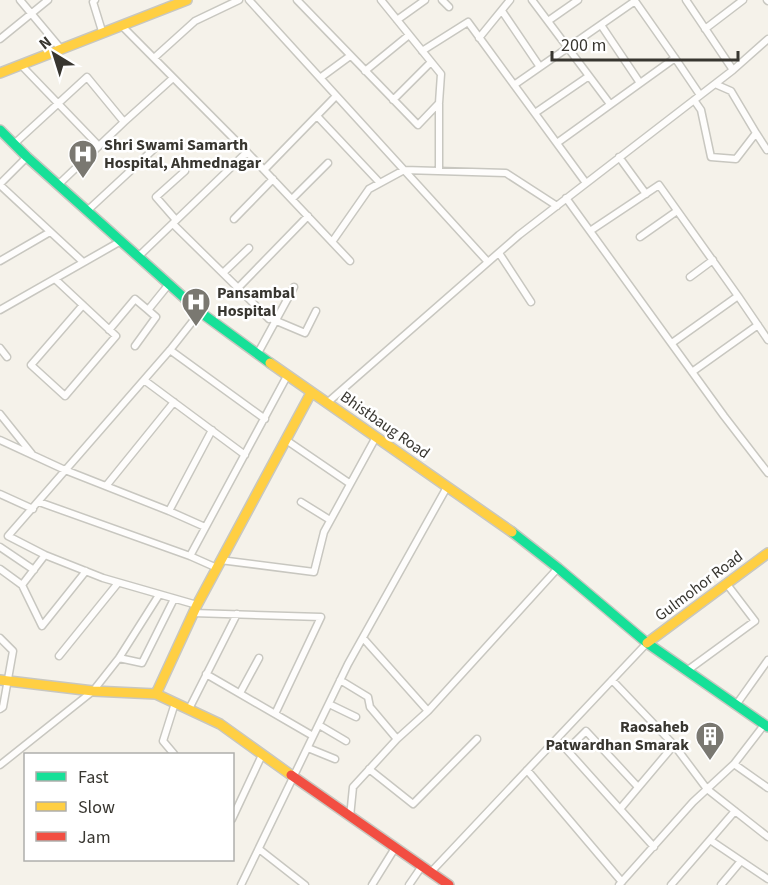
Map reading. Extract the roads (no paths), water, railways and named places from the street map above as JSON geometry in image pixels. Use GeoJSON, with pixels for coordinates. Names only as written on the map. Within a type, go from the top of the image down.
{"type":"FeatureCollection","features":[{"type":"Feature","properties":{"kind":"street"},"geometry":{"type":"LineString","coordinates":[[20,0],[61,49]]}},
{"type":"Feature","properties":{"kind":"street"},"geometry":{"type":"LineString","coordinates":[[0,39],[48,0]]}},
{"type":"Feature","properties":{"kind":"street"},"geometry":{"type":"LineString","coordinates":[[95,0],[93,2],[102,31]]}},
{"type":"Feature","properties":{"kind":"street"},"geometry":{"type":"LineString","coordinates":[[0,73],[102,31],[187,0]]}},
{"type":"Feature","properties":{"kind":"street"},"geometry":{"type":"LineString","coordinates":[[154,58],[195,21],[239,0]]}},
{"type":"Feature","properties":{"kind":"street"},"geometry":{"type":"LineString","coordinates":[[249,0],[488,262]]}},
{"type":"Feature","properties":{"kind":"street"},"geometry":{"type":"LineString","coordinates":[[297,0],[418,125],[439,103]]}},
{"type":"Feature","properties":{"kind":"street"},"geometry":{"type":"LineString","coordinates":[[381,0],[441,74],[439,171]]}},
{"type":"Feature","properties":{"kind":"street"},"geometry":{"type":"LineString","coordinates":[[397,20],[425,0]]}},
{"type":"Feature","properties":{"kind":"street"},"geometry":{"type":"LineString","coordinates":[[442,0],[449,7]]}},
{"type":"Feature","properties":{"kind":"street"},"geometry":{"type":"LineString","coordinates":[[479,38],[510,0]]}},
{"type":"Feature","properties":{"kind":"street"},"geometry":{"type":"LineString","coordinates":[[532,0],[610,104]]}},
{"type":"Feature","properties":{"kind":"street"},"geometry":{"type":"LineString","coordinates":[[548,21],[578,0]]}},
{"type":"Feature","properties":{"kind":"street"},"geometry":{"type":"LineString","coordinates":[[514,86],[635,0],[675,58],[697,97],[711,157],[736,159],[756,134]]}},
{"type":"Feature","properties":{"kind":"street"},"geometry":{"type":"LineString","coordinates":[[686,0],[733,70]]}},
{"type":"Feature","properties":{"kind":"street"},"geometry":{"type":"LineString","coordinates":[[705,29],[738,2]]}},
{"type":"Feature","properties":{"kind":"street"},"geometry":{"type":"LineString","coordinates":[[502,11],[540,68]]}},
{"type":"Feature","properties":{"kind":"street"},"geometry":{"type":"LineString","coordinates":[[422,51],[468,22],[586,183]]}},
{"type":"Feature","properties":{"kind":"street"},"geometry":{"type":"LineString","coordinates":[[120,25],[247,152],[350,261]]}},
{"type":"Feature","properties":{"kind":"street"},"geometry":{"type":"LineString","coordinates":[[601,25],[640,83]]}},
{"type":"Feature","properties":{"kind":"street"},"geometry":{"type":"LineString","coordinates":[[365,71],[409,35]]}},
{"type":"Feature","properties":{"kind":"street"},"geometry":{"type":"LineString","coordinates":[[327,403],[488,262],[566,198],[733,70],[768,39]]}},
{"type":"Feature","properties":{"kind":"street"},"geometry":{"type":"LineString","coordinates":[[320,78],[350,56]]}},
{"type":"Feature","properties":{"kind":"street"},"geometry":{"type":"LineString","coordinates":[[557,143],[675,58]]}},
{"type":"Feature","properties":{"kind":"street"},"geometry":{"type":"LineString","coordinates":[[393,100],[431,62]]}},
{"type":"Feature","properties":{"kind":"street"},"geometry":{"type":"LineString","coordinates":[[21,65],[99,146]]}},
{"type":"Feature","properties":{"kind":"street"},"geometry":{"type":"LineString","coordinates":[[535,113],[589,76]]}},
{"type":"Feature","properties":{"kind":"street"},"geometry":{"type":"LineString","coordinates":[[14,144],[87,77],[124,122]]}},
{"type":"Feature","properties":{"kind":"street"},"geometry":{"type":"LineString","coordinates":[[58,185],[173,78]]}},
{"type":"Feature","properties":{"kind":"street"},"geometry":{"type":"LineString","coordinates":[[715,84],[730,91],[767,150]]}},
{"type":"Feature","properties":{"kind":"street"},"geometry":{"type":"LineString","coordinates":[[264,170],[336,96]]}},
{"type":"Feature","properties":{"kind":"street"},"geometry":{"type":"LineString","coordinates":[[317,116],[380,183]]}},
{"type":"Feature","properties":{"kind":"street","name":"Bhistbaug Road"},"geometry":{"type":"LineString","coordinates":[[1,134],[200,312],[311,393],[492,517],[558,568],[647,643],[766,726]]}},
{"type":"Feature","properties":{"kind":"street"},"geometry":{"type":"LineString","coordinates":[[87,211],[155,148]]}},
{"type":"Feature","properties":{"kind":"street"},"geometry":{"type":"LineString","coordinates":[[139,256],[247,152]]}},
{"type":"Feature","properties":{"kind":"street"},"geometry":{"type":"LineString","coordinates":[[27,157],[0,185],[83,262]]}},
{"type":"Feature","properties":{"kind":"street"},"geometry":{"type":"LineString","coordinates":[[619,157],[646,194]]}},
{"type":"Feature","properties":{"kind":"street"},"geometry":{"type":"LineString","coordinates":[[292,199],[327,163]]}},
{"type":"Feature","properties":{"kind":"street"},"geometry":{"type":"LineString","coordinates":[[332,242],[369,189],[404,170],[506,173],[557,206]]}},
{"type":"Feature","properties":{"kind":"street"},"geometry":{"type":"LineString","coordinates":[[185,171],[156,197],[175,222],[267,317],[305,333],[316,311]]}},
{"type":"Feature","properties":{"kind":"street"},"geometry":{"type":"LineString","coordinates":[[234,219],[273,180]]}},
{"type":"Feature","properties":{"kind":"street"},"geometry":{"type":"LineString","coordinates":[[590,231],[659,185],[768,340]]}},
{"type":"Feature","properties":{"kind":"street"},"geometry":{"type":"LineString","coordinates":[[566,198],[768,473]]}},
{"type":"Feature","properties":{"kind":"street"},"geometry":{"type":"LineString","coordinates":[[639,237],[677,211]]}},
{"type":"Feature","properties":{"kind":"street"},"geometry":{"type":"LineString","coordinates":[[238,288],[308,216]]}},
{"type":"Feature","properties":{"kind":"street"},"geometry":{"type":"LineString","coordinates":[[0,261],[50,232]]}},
{"type":"Feature","properties":{"kind":"street"},"geometry":{"type":"LineString","coordinates":[[0,300],[3,308],[121,241]]}},
{"type":"Feature","properties":{"kind":"street"},"geometry":{"type":"LineString","coordinates":[[224,273],[249,248]]}},
{"type":"Feature","properties":{"kind":"street"},"geometry":{"type":"LineString","coordinates":[[499,253],[531,302]]}},
{"type":"Feature","properties":{"kind":"street"},"geometry":{"type":"LineString","coordinates":[[690,277],[713,260]]}},
{"type":"Feature","properties":{"kind":"street"},"geometry":{"type":"LineString","coordinates":[[54,279],[83,305],[116,336],[65,396],[31,365],[83,305]]}},
{"type":"Feature","properties":{"kind":"street"},"geometry":{"type":"LineString","coordinates":[[148,310],[169,284]]}},
{"type":"Feature","properties":{"kind":"street"},"geometry":{"type":"LineString","coordinates":[[258,353],[294,287]]}},
{"type":"Feature","properties":{"kind":"street"},"geometry":{"type":"LineString","coordinates":[[672,343],[738,296]]}},
{"type":"Feature","properties":{"kind":"street"},"geometry":{"type":"LineString","coordinates":[[110,330],[135,299],[156,317],[135,346]]}},
{"type":"Feature","properties":{"kind":"street"},"geometry":{"type":"LineString","coordinates":[[8,536],[170,350],[200,312]]}},
{"type":"Feature","properties":{"kind":"street"},"geometry":{"type":"LineString","coordinates":[[692,372],[758,325]]}},
{"type":"Feature","properties":{"kind":"street"},"geometry":{"type":"LineString","coordinates":[[0,348],[7,357]]}},
{"type":"Feature","properties":{"kind":"street"},"geometry":{"type":"LineString","coordinates":[[170,350],[265,419]]}},
{"type":"Feature","properties":{"kind":"street"},"geometry":{"type":"LineString","coordinates":[[190,556],[287,376]]}},
{"type":"Feature","properties":{"kind":"street"},"geometry":{"type":"LineString","coordinates":[[144,380],[245,455]]}},
{"type":"Feature","properties":{"kind":"street"},"geometry":{"type":"LineString","coordinates":[[156,694],[195,609],[311,393]]}},
{"type":"Feature","properties":{"kind":"street"},"geometry":{"type":"LineString","coordinates":[[106,486],[174,402]]}},
{"type":"Feature","properties":{"kind":"street"},"geometry":{"type":"LineString","coordinates":[[0,414],[33,455]]}},
{"type":"Feature","properties":{"kind":"street"},"geometry":{"type":"LineString","coordinates":[[169,511],[212,430]]}},
{"type":"Feature","properties":{"kind":"street"},"geometry":{"type":"LineString","coordinates":[[39,502],[190,556],[219,564],[314,572],[324,532],[376,436]]}},
{"type":"Feature","properties":{"kind":"street"},"geometry":{"type":"LineString","coordinates":[[0,440],[66,470],[205,527]]}},
{"type":"Feature","properties":{"kind":"street"},"geometry":{"type":"LineString","coordinates":[[286,441],[350,483]]}},
{"type":"Feature","properties":{"kind":"street"},"geometry":{"type":"LineString","coordinates":[[241,885],[340,680],[447,487]]}},
{"type":"Feature","properties":{"kind":"street"},"geometry":{"type":"LineString","coordinates":[[0,494],[33,509]]}},
{"type":"Feature","properties":{"kind":"street"},"geometry":{"type":"LineString","coordinates":[[301,502],[330,520]]}},
{"type":"Feature","properties":{"kind":"street"},"geometry":{"type":"LineString","coordinates":[[0,534],[86,571],[174,599],[195,609],[237,614],[321,617],[275,714]]}},
{"type":"Feature","properties":{"kind":"street"},"geometry":{"type":"LineString","coordinates":[[0,547],[34,570]]}},
{"type":"Feature","properties":{"kind":"street","name":"Gulmohor Road"},"geometry":{"type":"LineString","coordinates":[[647,643],[768,553]]}},
{"type":"Feature","properties":{"kind":"street"},"geometry":{"type":"LineString","coordinates":[[22,585],[45,555]]}},
{"type":"Feature","properties":{"kind":"street"},"geometry":{"type":"LineString","coordinates":[[350,817],[353,787],[397,738],[428,711],[558,568]]}},
{"type":"Feature","properties":{"kind":"street"},"geometry":{"type":"LineString","coordinates":[[0,569],[22,585],[42,626],[86,571]]}},
{"type":"Feature","properties":{"kind":"street"},"geometry":{"type":"LineString","coordinates":[[688,670],[756,621],[726,582]]}},
{"type":"Feature","properties":{"kind":"street"},"geometry":{"type":"LineString","coordinates":[[59,656],[118,583]]}},
{"type":"Feature","properties":{"kind":"street"},"geometry":{"type":"LineString","coordinates":[[0,765],[93,691],[119,658],[159,595]]}},
{"type":"Feature","properties":{"kind":"street"},"geometry":{"type":"LineString","coordinates":[[119,658],[142,663],[174,599]]}},
{"type":"Feature","properties":{"kind":"street"},"geometry":{"type":"LineString","coordinates":[[189,709],[237,614]]}},
{"type":"Feature","properties":{"kind":"street"},"geometry":{"type":"LineString","coordinates":[[0,638],[13,651],[4,681],[3,707],[0,709]]}},
{"type":"Feature","properties":{"kind":"street"},"geometry":{"type":"LineString","coordinates":[[363,638],[428,711]]}},
{"type":"Feature","properties":{"kind":"street"},"geometry":{"type":"LineString","coordinates":[[431,872],[647,643]]}},
{"type":"Feature","properties":{"kind":"street"},"geometry":{"type":"LineString","coordinates":[[240,693],[259,658]]}},
{"type":"Feature","properties":{"kind":"street"},"geometry":{"type":"LineString","coordinates":[[736,705],[768,660]]}},
{"type":"Feature","properties":{"kind":"street"},"geometry":{"type":"LineString","coordinates":[[206,674],[314,736]]}},
{"type":"Feature","properties":{"kind":"street"},"geometry":{"type":"LineString","coordinates":[[340,680],[368,697],[370,707],[397,738]]}},
{"type":"Feature","properties":{"kind":"street"},"geometry":{"type":"LineString","coordinates":[[612,680],[674,745],[707,789],[768,837]]}},
{"type":"Feature","properties":{"kind":"street"},"geometry":{"type":"LineString","coordinates":[[4,681],[93,691],[156,694],[220,723],[294,778],[449,885]]}},
{"type":"Feature","properties":{"kind":"street"},"geometry":{"type":"LineString","coordinates":[[173,753],[163,741],[174,703]]}},
{"type":"Feature","properties":{"kind":"street"},"geometry":{"type":"LineString","coordinates":[[329,704],[356,717]]}},
{"type":"Feature","properties":{"kind":"street"},"geometry":{"type":"LineString","coordinates":[[319,725],[346,741]]}},
{"type":"Feature","properties":{"kind":"street"},"geometry":{"type":"LineString","coordinates":[[527,770],[621,883],[707,789],[734,764],[766,726]]}},
{"type":"Feature","properties":{"kind":"street"},"geometry":{"type":"LineString","coordinates":[[638,788],[586,731],[567,750],[654,846]]}},
{"type":"Feature","properties":{"kind":"street"},"geometry":{"type":"LineString","coordinates":[[369,769],[413,804],[477,739]]}},
{"type":"Feature","properties":{"kind":"street"},"geometry":{"type":"LineString","coordinates":[[620,809],[674,745]]}},
{"type":"Feature","properties":{"kind":"street"},"geometry":{"type":"LineString","coordinates":[[308,748],[334,759]]}},
{"type":"Feature","properties":{"kind":"street"},"geometry":{"type":"LineString","coordinates":[[234,815],[262,755]]}},
{"type":"Feature","properties":{"kind":"street"},"geometry":{"type":"LineString","coordinates":[[734,764],[768,788]]}},
{"type":"Feature","properties":{"kind":"street"},"geometry":{"type":"LineString","coordinates":[[671,885],[735,811]]}},
{"type":"Feature","properties":{"kind":"street"},"geometry":{"type":"LineString","coordinates":[[710,840],[768,879]]}},
{"type":"Feature","properties":{"kind":"street"},"geometry":{"type":"LineString","coordinates":[[372,885],[395,848]]}},
{"type":"Feature","properties":{"kind":"street"},"geometry":{"type":"LineString","coordinates":[[260,849],[305,885]]}},
{"type":"Feature","properties":{"kind":"street"},"geometry":{"type":"LineString","coordinates":[[721,885],[741,861]]}},
{"type":"Feature","properties":{"kind":"street"},"geometry":{"type":"LineString","coordinates":[[409,885],[422,866]]}},
{"type":"Feature","properties":{"kind":"place","name":"Shri Swami Samarth Hospital, Ahmednagar"},"geometry":{"type":"Point","coordinates":[83,180]}},
{"type":"Feature","properties":{"kind":"place","name":"Pansambal Hospital"},"geometry":{"type":"Point","coordinates":[196,328]}},
{"type":"Feature","properties":{"kind":"place","name":"Raosaheb Patwardhan Smarak"},"geometry":{"type":"Point","coordinates":[710,762]}}]}
